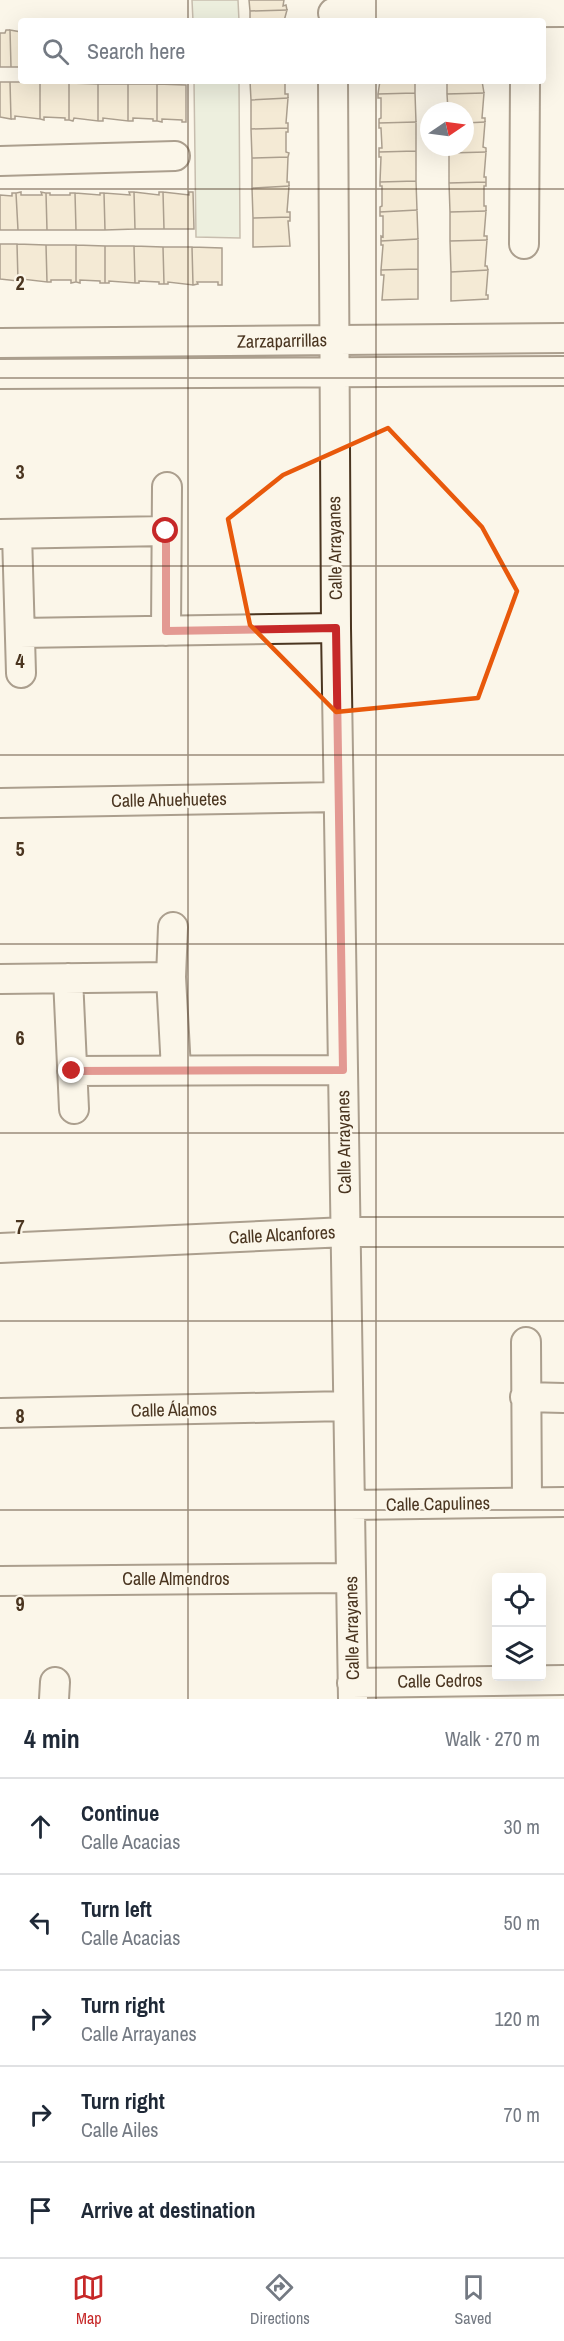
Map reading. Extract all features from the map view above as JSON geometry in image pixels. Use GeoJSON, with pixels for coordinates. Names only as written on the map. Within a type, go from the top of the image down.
{"type":"FeatureCollection","features":[{"type":"Feature","properties":{"kind":"street"},"geometry":{"type":"LineString","coordinates":[[333,11],[525,17],[564,12]]}},
{"type":"Feature","properties":{"kind":"street","name":"Calle Arrayanes"},"geometry":{"type":"LineString","coordinates":[[333,84],[333,373],[338,797],[353,1691]]}},
{"type":"Feature","properties":{"kind":"street"},"geometry":{"type":"LineString","coordinates":[[524,244],[525,84]]}},
{"type":"Feature","properties":{"kind":"street"},"geometry":{"type":"LineString","coordinates":[[0,161],[175,156]]}},
{"type":"Feature","properties":{"kind":"street","name":"Zarzaparrillas"},"geometry":{"type":"LineString","coordinates":[[0,344],[564,338]]}},
{"type":"Feature","properties":{"kind":"street","name":"Zarzaparrillas"},"geometry":{"type":"LineString","coordinates":[[0,374],[564,371]]}},
{"type":"Feature","properties":{"kind":"street"},"geometry":{"type":"LineString","coordinates":[[166,487],[166,631]]}},
{"type":"Feature","properties":{"kind":"street"},"geometry":{"type":"LineString","coordinates":[[21,673],[20,633],[8,534],[166,531]]}},
{"type":"Feature","properties":{"kind":"street"},"geometry":{"type":"LineString","coordinates":[[20,633],[336,628]]}},
{"type":"Feature","properties":{"kind":"street","name":"Calle Ahuehuetes"},"geometry":{"type":"LineString","coordinates":[[0,803],[338,797]]}},
{"type":"Feature","properties":{"kind":"street"},"geometry":{"type":"LineString","coordinates":[[173,927],[171,977],[176,1070]]}},
{"type":"Feature","properties":{"kind":"street"},"geometry":{"type":"LineString","coordinates":[[0,979],[171,977]]}},
{"type":"Feature","properties":{"kind":"street"},"geometry":{"type":"LineString","coordinates":[[68,978],[74,1109]]}},
{"type":"Feature","properties":{"kind":"street"},"geometry":{"type":"LineString","coordinates":[[72,1071],[343,1070]]}},
{"type":"Feature","properties":{"kind":"street","name":"Calle Alcanfores"},"geometry":{"type":"LineString","coordinates":[[0,1248],[346,1232],[564,1232]]}},
{"type":"Feature","properties":{"kind":"street"},"geometry":{"type":"LineString","coordinates":[[526,1342],[527,1502]]}},
{"type":"Feature","properties":{"kind":"street"},"geometry":{"type":"LineString","coordinates":[[525,1397],[564,1398]]}},
{"type":"Feature","properties":{"kind":"street","name":"Calle Álamos"},"geometry":{"type":"LineString","coordinates":[[0,1413],[348,1406]]}},
{"type":"Feature","properties":{"kind":"street","name":"Calle Capulines"},"geometry":{"type":"LineString","coordinates":[[350,1505],[564,1502]]}},
{"type":"Feature","properties":{"kind":"street","name":"Calle Almendros"},"geometry":{"type":"LineString","coordinates":[[0,1581],[351,1578]]}},
{"type":"Feature","properties":{"kind":"street","name":"Calle Cedros"},"geometry":{"type":"LineString","coordinates":[[353,1691],[564,1680]]}},
{"type":"Feature","properties":{"kind":"highlighted area"},"geometry":{"type":"Polygon","coordinates":[[[388,428],[482,527],[517,591],[478,698],[336,712],[250,625],[228,519],[283,475],[388,428]]]}},
{"type":"Feature","properties":{"kind":"green space"},"geometry":{"type":"Polygon","coordinates":[[[192,0],[238,0],[239,18],[193,18],[192,0]]]}},
{"type":"Feature","properties":{"kind":"green space"},"geometry":{"type":"Polygon","coordinates":[[[194,84],[239,84],[240,238],[196,237],[194,84]]]}},
{"type":"Feature","properties":{"kind":"building"},"geometry":{"type":"Polygon","coordinates":[[[249,0],[284,0],[283,6],[286,5],[287,10],[250,11],[249,0]]]}},
{"type":"Feature","properties":{"kind":"building"},"geometry":{"type":"Polygon","coordinates":[[[287,10],[285,18],[250,18],[250,11],[287,10]]]}},
{"type":"Feature","properties":{"kind":"building"},"geometry":{"type":"Polygon","coordinates":[[[6,30],[10,30],[11,67],[0,67],[0,33],[5,33],[6,30]]]}},
{"type":"Feature","properties":{"kind":"building"},"geometry":{"type":"Polygon","coordinates":[[[10,30],[18,31],[18,67],[11,67],[10,30]]]}},
{"type":"Feature","properties":{"kind":"building"},"geometry":{"type":"Polygon","coordinates":[[[0,82],[10,82],[11,119],[0,117],[0,82]]]}},
{"type":"Feature","properties":{"kind":"building"},"geometry":{"type":"Polygon","coordinates":[[[10,82],[40,84],[40,119],[15,116],[15,119],[11,119],[10,82]]]}},
{"type":"Feature","properties":{"kind":"building"},"geometry":{"type":"Polygon","coordinates":[[[40,84],[69,84],[69,120],[44,117],[44,120],[40,119],[40,84]]]}},
{"type":"Feature","properties":{"kind":"building"},"geometry":{"type":"Polygon","coordinates":[[[69,84],[98,84],[98,121],[74,118],[73,121],[69,120],[69,84]]]}},
{"type":"Feature","properties":{"kind":"building"},"geometry":{"type":"Polygon","coordinates":[[[98,84],[128,84],[128,121],[103,118],[103,121],[98,121],[98,84]]]}},
{"type":"Feature","properties":{"kind":"building"},"geometry":{"type":"Polygon","coordinates":[[[128,84],[157,84],[157,121],[133,118],[133,121],[128,121],[128,84]]]}},
{"type":"Feature","properties":{"kind":"building"},"geometry":{"type":"Polygon","coordinates":[[[157,84],[186,85],[186,122],[162,119],[162,122],[157,121],[157,84]]]}},
{"type":"Feature","properties":{"kind":"building"},"geometry":{"type":"Polygon","coordinates":[[[250,84],[285,84],[285,94],[288,94],[288,98],[251,100],[250,84]]]}},
{"type":"Feature","properties":{"kind":"building"},"geometry":{"type":"Polygon","coordinates":[[[380,84],[415,84],[415,93],[378,94],[380,84]]]}},
{"type":"Feature","properties":{"kind":"building"},"geometry":{"type":"Polygon","coordinates":[[[447,84],[482,84],[484,93],[447,94],[447,84]]]}},
{"type":"Feature","properties":{"kind":"building"},"geometry":{"type":"Polygon","coordinates":[[[415,93],[416,122],[379,123],[381,98],[378,98],[378,94],[415,93]]]}},
{"type":"Feature","properties":{"kind":"building"},"geometry":{"type":"Polygon","coordinates":[[[484,93],[482,118],[485,118],[485,122],[474,123],[474,102],[447,102],[447,94],[484,93]]]}},
{"type":"Feature","properties":{"kind":"building"},"geometry":{"type":"Polygon","coordinates":[[[288,98],[286,123],[288,123],[288,128],[251,129],[251,100],[288,98]]]}},
{"type":"Feature","properties":{"kind":"building"},"geometry":{"type":"Polygon","coordinates":[[[416,122],[416,151],[379,152],[379,148],[382,148],[379,123],[416,122]]]}},
{"type":"Feature","properties":{"kind":"building"},"geometry":{"type":"Polygon","coordinates":[[[485,122],[483,147],[486,148],[486,152],[474,152],[474,123],[485,122]]]}},
{"type":"Feature","properties":{"kind":"building"},"geometry":{"type":"Polygon","coordinates":[[[288,128],[286,152],[289,153],[288,157],[252,158],[251,129],[288,128]]]}},
{"type":"Feature","properties":{"kind":"building"},"geometry":{"type":"Polygon","coordinates":[[[416,151],[416,181],[380,182],[381,157],[379,157],[379,152],[416,151]]]}},
{"type":"Feature","properties":{"kind":"building"},"geometry":{"type":"Polygon","coordinates":[[[474,152],[486,152],[484,177],[486,177],[486,182],[449,183],[449,156],[474,156],[474,152]]]}},
{"type":"Feature","properties":{"kind":"building"},"geometry":{"type":"Polygon","coordinates":[[[288,157],[287,182],[289,186],[252,188],[252,158],[288,157]]]}},
{"type":"Feature","properties":{"kind":"building"},"geometry":{"type":"Polygon","coordinates":[[[416,181],[417,210],[380,212],[382,186],[380,182],[416,181]]]}},
{"type":"Feature","properties":{"kind":"building"},"geometry":{"type":"Polygon","coordinates":[[[486,182],[484,206],[486,206],[486,211],[450,212],[449,183],[486,182]]]}},
{"type":"Feature","properties":{"kind":"building"},"geometry":{"type":"Polygon","coordinates":[[[289,186],[287,212],[290,212],[290,217],[253,218],[252,188],[289,186]]]}},
{"type":"Feature","properties":{"kind":"building"},"geometry":{"type":"Polygon","coordinates":[[[21,192],[21,195],[46,193],[47,230],[18,230],[16,193],[21,192]]]}},
{"type":"Feature","properties":{"kind":"building"},"geometry":{"type":"Polygon","coordinates":[[[129,192],[134,192],[135,229],[105,230],[104,193],[130,195],[129,192]]]}},
{"type":"Feature","properties":{"kind":"building"},"geometry":{"type":"Polygon","coordinates":[[[134,192],[159,195],[159,192],[163,192],[164,229],[135,229],[134,192]]]}},
{"type":"Feature","properties":{"kind":"building"},"geometry":{"type":"Polygon","coordinates":[[[163,192],[189,195],[189,192],[193,192],[194,229],[164,229],[163,192]]]}},
{"type":"Feature","properties":{"kind":"building"},"geometry":{"type":"Polygon","coordinates":[[[12,193],[16,193],[18,230],[0,230],[0,195],[12,196],[12,193]]]}},
{"type":"Feature","properties":{"kind":"building"},"geometry":{"type":"Polygon","coordinates":[[[46,193],[70,195],[70,193],[75,193],[76,230],[47,230],[46,193]]]}},
{"type":"Feature","properties":{"kind":"building"},"geometry":{"type":"Polygon","coordinates":[[[75,193],[100,195],[104,193],[105,230],[76,230],[75,193]]]}},
{"type":"Feature","properties":{"kind":"building"},"geometry":{"type":"Polygon","coordinates":[[[417,210],[418,239],[381,241],[383,216],[380,216],[380,212],[417,210]]]}},
{"type":"Feature","properties":{"kind":"building"},"geometry":{"type":"Polygon","coordinates":[[[486,211],[484,236],[487,236],[487,240],[450,241],[450,212],[486,211]]]}},
{"type":"Feature","properties":{"kind":"building"},"geometry":{"type":"Polygon","coordinates":[[[290,217],[288,221],[290,246],[253,247],[253,218],[290,217]]]}},
{"type":"Feature","properties":{"kind":"building"},"geometry":{"type":"Polygon","coordinates":[[[418,239],[418,269],[381,270],[383,245],[381,241],[418,239]]]}},
{"type":"Feature","properties":{"kind":"building"},"geometry":{"type":"Polygon","coordinates":[[[487,240],[485,266],[488,270],[451,272],[450,241],[487,240]]]}},
{"type":"Feature","properties":{"kind":"building"},"geometry":{"type":"Polygon","coordinates":[[[0,244],[17,244],[18,281],[0,279],[0,244]]]}},
{"type":"Feature","properties":{"kind":"building"},"geometry":{"type":"Polygon","coordinates":[[[17,244],[46,245],[47,282],[22,279],[22,282],[18,281],[17,244]]]}},
{"type":"Feature","properties":{"kind":"building"},"geometry":{"type":"Polygon","coordinates":[[[46,245],[76,245],[76,282],[51,280],[47,282],[46,245]]]}},
{"type":"Feature","properties":{"kind":"building"},"geometry":{"type":"Polygon","coordinates":[[[76,245],[105,246],[105,283],[80,280],[80,283],[76,282],[76,245]]]}},
{"type":"Feature","properties":{"kind":"building"},"geometry":{"type":"Polygon","coordinates":[[[105,246],[134,246],[135,283],[109,281],[105,283],[105,246]]]}},
{"type":"Feature","properties":{"kind":"building"},"geometry":{"type":"Polygon","coordinates":[[[134,246],[163,247],[164,284],[139,281],[135,283],[134,246]]]}},
{"type":"Feature","properties":{"kind":"building"},"geometry":{"type":"Polygon","coordinates":[[[163,247],[192,247],[193,285],[168,282],[164,284],[163,247]]]}},
{"type":"Feature","properties":{"kind":"building"},"geometry":{"type":"Polygon","coordinates":[[[192,247],[222,248],[222,285],[218,285],[218,282],[197,282],[198,284],[193,285],[192,247]]]}},
{"type":"Feature","properties":{"kind":"building"},"geometry":{"type":"Polygon","coordinates":[[[418,269],[418,299],[382,300],[384,275],[381,275],[381,270],[418,269]]]}},
{"type":"Feature","properties":{"kind":"building"},"geometry":{"type":"Polygon","coordinates":[[[488,270],[486,295],[488,299],[451,301],[451,272],[488,270]]]}},
{"type":"Feature","properties":{"kind":"route"},"geometry":{"type":"LineString","coordinates":[[72,1071],[343,1070],[336,628],[166,631],[166,531]]}}]}
